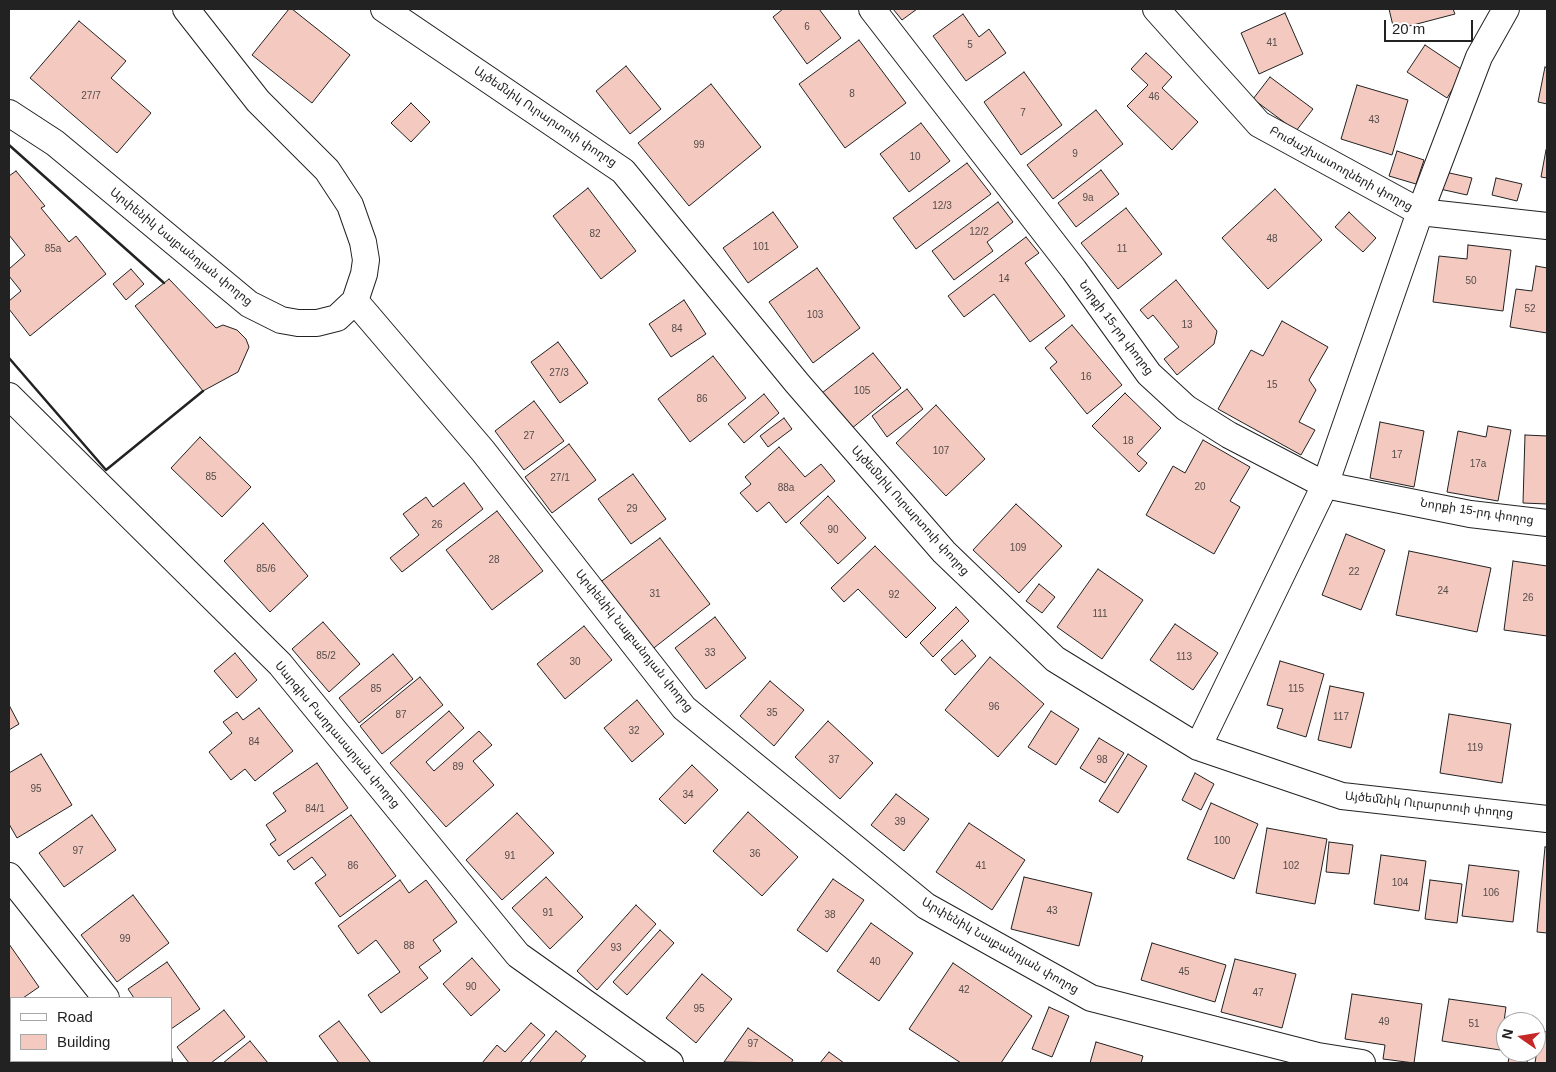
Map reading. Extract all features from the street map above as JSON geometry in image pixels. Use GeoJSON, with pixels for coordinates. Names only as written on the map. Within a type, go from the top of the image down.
{"type":"FeatureCollection","features":[{"type":"Feature","properties":{"kind":"street"},"geometry":{"type":"LineString","coordinates":[[186,9],[258,101],[327,170],[350,205],[358,224],[366,260],[364,274],[355,301]]}},
{"type":"Feature","properties":{"kind":"street","name":"Այծեմնիկ Ուրարտուի փողոց"},"geometry":{"type":"LineString","coordinates":[[384,9],[623,171],[797,383],[944,552],[1055,659],[1198,746],[1342,796],[1547,819]]}},
{"type":"Feature","properties":{"kind":"street","name":"Նորքի 15-րդ փողոց"},"geometry":{"type":"LineString","coordinates":[[872,9],[1074,270],[1149,374],[1186,408],[1214,426],[1325,485],[1470,514],[1547,523]]}},
{"type":"Feature","properties":{"kind":"street","name":"Բուժաշխատողների փողոց"},"geometry":{"type":"LineString","coordinates":[[1156,9],[1259,124],[1420,212],[1547,226]]}},
{"type":"Feature","properties":{"kind":"street"},"geometry":{"type":"LineString","coordinates":[[1198,746],[1325,485],[1420,212],[1479,57],[1506,9]]}},
{"type":"Feature","properties":{"kind":"street","name":"Արփենիկ Նալբանդյան փողոց"},"geometry":{"type":"LineString","coordinates":[[9,113],[55,143],[184,252],[249,304],[265,313],[298,323],[317,323],[337,318],[355,301],[483,451],[684,708],[926,906],[1091,998],[1318,1056],[1362,1063]]}},
{"type":"Feature","properties":{"kind":"street","name":"Սարգիս Բաղդասարյան փողոց"},"geometry":{"type":"LineString","coordinates":[[9,396],[280,664],[518,955],[670,1063]]}},
{"type":"Feature","properties":{"kind":"street"},"geometry":{"type":"LineString","coordinates":[[9,876],[105,997]]}},
{"type":"Feature","properties":{"kind":"building"},"geometry":{"type":"Polygon","coordinates":[[[289,9],[292,9],[350,55],[312,103],[252,55],[289,9]]]}},
{"type":"Feature","properties":{"kind":"building"},"geometry":{"type":"Polygon","coordinates":[[[783,9],[819,9],[841,38],[807,64],[773,17],[783,9]]]}},
{"type":"Feature","properties":{"kind":"building"},"geometry":{"type":"Polygon","coordinates":[[[893,9],[917,9],[902,20],[893,9]]]}},
{"type":"Feature","properties":{"kind":"building"},"geometry":{"type":"Polygon","coordinates":[[[1389,9],[1453,9],[1455,14],[1394,30],[1389,9]]]}},
{"type":"Feature","properties":{"kind":"building"},"geometry":{"type":"Polygon","coordinates":[[[1285,13],[1303,54],[1259,74],[1241,33],[1285,13]]]}},
{"type":"Feature","properties":{"kind":"building"},"geometry":{"type":"Polygon","coordinates":[[[963,14],[979,37],[989,29],[1006,53],[966,81],[933,36],[963,14]]]}},
{"type":"Feature","properties":{"kind":"building"},"geometry":{"type":"Polygon","coordinates":[[[79,21],[126,61],[111,78],[151,113],[117,153],[30,78],[79,21]]]}},
{"type":"Feature","properties":{"kind":"building"},"geometry":{"type":"Polygon","coordinates":[[[859,40],[906,103],[845,148],[799,84],[859,40]]]}},
{"type":"Feature","properties":{"kind":"building"},"geometry":{"type":"Polygon","coordinates":[[[1425,45],[1464,71],[1447,98],[1407,72],[1425,45]]]}},
{"type":"Feature","properties":{"kind":"building"},"geometry":{"type":"Polygon","coordinates":[[[1146,53],[1172,77],[1162,88],[1198,122],[1172,150],[1127,106],[1148,85],[1131,69],[1146,53]]]}},
{"type":"Feature","properties":{"kind":"building"},"geometry":{"type":"Polygon","coordinates":[[[626,66],[661,109],[630,134],[596,91],[626,66]]]}},
{"type":"Feature","properties":{"kind":"building"},"geometry":{"type":"Polygon","coordinates":[[[1545,67],[1547,68],[1547,104],[1538,102],[1545,67]]]}},
{"type":"Feature","properties":{"kind":"building"},"geometry":{"type":"Polygon","coordinates":[[[1024,72],[1062,125],[1021,155],[984,102],[1024,72]]]}},
{"type":"Feature","properties":{"kind":"building"},"geometry":{"type":"Polygon","coordinates":[[[1270,77],[1313,109],[1296,131],[1253,99],[1270,77]]]}},
{"type":"Feature","properties":{"kind":"building"},"geometry":{"type":"Polygon","coordinates":[[[711,84],[761,147],[689,206],[638,143],[711,84]]]}},
{"type":"Feature","properties":{"kind":"building"},"geometry":{"type":"Polygon","coordinates":[[[1357,85],[1408,100],[1392,155],[1341,139],[1357,85]]]}},
{"type":"Feature","properties":{"kind":"building"},"geometry":{"type":"Polygon","coordinates":[[[411,103],[430,122],[411,142],[391,123],[411,103]]]}},
{"type":"Feature","properties":{"kind":"building"},"geometry":{"type":"Polygon","coordinates":[[[1096,110],[1123,144],[1053,199],[1027,165],[1096,110]]]}},
{"type":"Feature","properties":{"kind":"building"},"geometry":{"type":"Polygon","coordinates":[[[921,123],[950,161],[909,192],[880,154],[921,123]]]}},
{"type":"Feature","properties":{"kind":"building"},"geometry":{"type":"Polygon","coordinates":[[[1547,150],[1547,178],[1541,177],[1547,150]]]}},
{"type":"Feature","properties":{"kind":"building"},"geometry":{"type":"Polygon","coordinates":[[[1397,151],[1424,160],[1416,184],[1389,176],[1397,151]]]}},
{"type":"Feature","properties":{"kind":"building"},"geometry":{"type":"Polygon","coordinates":[[[967,163],[991,194],[916,249],[893,218],[967,163]]]}},
{"type":"Feature","properties":{"kind":"building"},"geometry":{"type":"Polygon","coordinates":[[[1101,170],[1119,194],[1076,227],[1058,203],[1101,170]]]}},
{"type":"Feature","properties":{"kind":"building"},"geometry":{"type":"Polygon","coordinates":[[[16,171],[45,206],[41,208],[69,242],[76,236],[106,274],[30,336],[9,309],[9,301],[21,291],[9,276],[9,269],[25,255],[9,235],[9,176],[16,171]]]}},
{"type":"Feature","properties":{"kind":"building"},"geometry":{"type":"Polygon","coordinates":[[[1445,172],[1472,178],[1467,195],[1440,189],[1445,172]]]}},
{"type":"Feature","properties":{"kind":"building"},"geometry":{"type":"Polygon","coordinates":[[[1496,178],[1522,184],[1517,201],[1492,195],[1496,178]]]}},
{"type":"Feature","properties":{"kind":"building"},"geometry":{"type":"Polygon","coordinates":[[[588,188],[636,251],[601,279],[553,216],[588,188]]]}},
{"type":"Feature","properties":{"kind":"building"},"geometry":{"type":"Polygon","coordinates":[[[1275,189],[1322,240],[1268,289],[1222,238],[1275,189]]]}},
{"type":"Feature","properties":{"kind":"building"},"geometry":{"type":"Polygon","coordinates":[[[998,202],[1013,222],[987,242],[993,251],[954,280],[932,251],[998,202]]]}},
{"type":"Feature","properties":{"kind":"building"},"geometry":{"type":"Polygon","coordinates":[[[1126,208],[1162,254],[1118,289],[1081,243],[1126,208]]]}},
{"type":"Feature","properties":{"kind":"building"},"geometry":{"type":"Polygon","coordinates":[[[773,212],[798,247],[748,283],[723,248],[773,212]]]}},
{"type":"Feature","properties":{"kind":"building"},"geometry":{"type":"Polygon","coordinates":[[[1349,212],[1376,238],[1363,252],[1335,227],[1349,212]]]}},
{"type":"Feature","properties":{"kind":"building"},"geometry":{"type":"Polygon","coordinates":[[[1026,237],[1039,253],[1025,263],[1065,316],[1030,342],[994,294],[964,317],[948,296],[1026,237]]]}},
{"type":"Feature","properties":{"kind":"building"},"geometry":{"type":"Polygon","coordinates":[[[1468,245],[1511,250],[1503,311],[1433,302],[1439,256],[1467,259],[1468,245]]]}},
{"type":"Feature","properties":{"kind":"building"},"geometry":{"type":"Polygon","coordinates":[[[1536,266],[1547,268],[1547,333],[1510,327],[1516,289],[1532,291],[1536,266]]]}},
{"type":"Feature","properties":{"kind":"building"},"geometry":{"type":"Polygon","coordinates":[[[817,268],[860,328],[813,363],[769,302],[817,268]]]}},
{"type":"Feature","properties":{"kind":"building"},"geometry":{"type":"Polygon","coordinates":[[[131,269],[144,284],[126,300],[113,284],[131,269]]]}},
{"type":"Feature","properties":{"kind":"building"},"geometry":{"type":"Polygon","coordinates":[[[169,279],[216,328],[223,325],[237,330],[246,339],[249,347],[238,372],[203,391],[135,306],[169,279]]]}},
{"type":"Feature","properties":{"kind":"building"},"geometry":{"type":"Polygon","coordinates":[[[1176,280],[1217,331],[1214,344],[1177,375],[1164,359],[1179,347],[1153,315],[1148,319],[1140,310],[1176,280]]]}},
{"type":"Feature","properties":{"kind":"building"},"geometry":{"type":"Polygon","coordinates":[[[684,300],[706,334],[671,357],[649,324],[684,300]]]}},
{"type":"Feature","properties":{"kind":"building"},"geometry":{"type":"Polygon","coordinates":[[[1282,321],[1328,347],[1309,380],[1316,390],[1299,422],[1315,430],[1301,455],[1218,409],[1251,350],[1263,356],[1282,321]]]}},
{"type":"Feature","properties":{"kind":"building"},"geometry":{"type":"Polygon","coordinates":[[[1072,325],[1122,385],[1087,414],[1050,368],[1057,362],[1045,348],[1072,325]]]}},
{"type":"Feature","properties":{"kind":"building"},"geometry":{"type":"Polygon","coordinates":[[[558,342],[588,383],[560,403],[531,362],[558,342]]]}},
{"type":"Feature","properties":{"kind":"building"},"geometry":{"type":"Polygon","coordinates":[[[873,353],[901,388],[851,429],[822,393],[873,353]]]}},
{"type":"Feature","properties":{"kind":"building"},"geometry":{"type":"Polygon","coordinates":[[[713,356],[746,398],[690,442],[658,399],[713,356]]]}},
{"type":"Feature","properties":{"kind":"building"},"geometry":{"type":"Polygon","coordinates":[[[907,389],[923,409],[887,437],[872,416],[907,389]]]}},
{"type":"Feature","properties":{"kind":"building"},"geometry":{"type":"Polygon","coordinates":[[[1125,393],[1161,428],[1137,454],[1147,463],[1139,472],[1092,426],[1125,393]]]}},
{"type":"Feature","properties":{"kind":"building"},"geometry":{"type":"Polygon","coordinates":[[[764,394],[779,413],[744,443],[728,424],[764,394]]]}},
{"type":"Feature","properties":{"kind":"building"},"geometry":{"type":"Polygon","coordinates":[[[534,401],[564,441],[524,470],[495,431],[534,401]]]}},
{"type":"Feature","properties":{"kind":"building"},"geometry":{"type":"Polygon","coordinates":[[[936,405],[985,459],[946,496],[896,443],[936,405]]]}},
{"type":"Feature","properties":{"kind":"building"},"geometry":{"type":"Polygon","coordinates":[[[784,418],[792,429],[768,447],[760,436],[784,418]]]}},
{"type":"Feature","properties":{"kind":"building"},"geometry":{"type":"Polygon","coordinates":[[[1380,422],[1424,431],[1414,487],[1370,478],[1380,422]]]}},
{"type":"Feature","properties":{"kind":"building"},"geometry":{"type":"Polygon","coordinates":[[[1488,426],[1511,430],[1498,501],[1447,492],[1458,431],[1486,437],[1488,426]]]}},
{"type":"Feature","properties":{"kind":"building"},"geometry":{"type":"Polygon","coordinates":[[[1525,435],[1547,436],[1547,504],[1523,503],[1525,435]]]}},
{"type":"Feature","properties":{"kind":"building"},"geometry":{"type":"Polygon","coordinates":[[[200,437],[251,487],[222,517],[171,468],[200,437]]]}},
{"type":"Feature","properties":{"kind":"building"},"geometry":{"type":"Polygon","coordinates":[[[1203,440],[1250,467],[1230,501],[1240,507],[1214,554],[1146,515],[1173,466],[1185,473],[1203,440]]]}},
{"type":"Feature","properties":{"kind":"building"},"geometry":{"type":"Polygon","coordinates":[[[569,444],[596,480],[552,513],[525,477],[569,444]]]}},
{"type":"Feature","properties":{"kind":"building"},"geometry":{"type":"Polygon","coordinates":[[[779,447],[805,477],[821,464],[835,481],[786,523],[769,502],[757,512],[740,493],[751,484],[745,477],[779,447]]]}},
{"type":"Feature","properties":{"kind":"building"},"geometry":{"type":"Polygon","coordinates":[[[633,474],[666,519],[631,544],[598,499],[633,474]]]}},
{"type":"Feature","properties":{"kind":"building"},"geometry":{"type":"Polygon","coordinates":[[[464,483],[483,509],[402,572],[390,558],[419,535],[403,514],[426,497],[433,507],[464,483]]]}},
{"type":"Feature","properties":{"kind":"building"},"geometry":{"type":"Polygon","coordinates":[[[828,496],[866,538],[838,564],[800,523],[828,496]]]}},
{"type":"Feature","properties":{"kind":"building"},"geometry":{"type":"Polygon","coordinates":[[[1016,504],[1062,546],[1019,593],[973,550],[1016,504]]]}},
{"type":"Feature","properties":{"kind":"building"},"geometry":{"type":"Polygon","coordinates":[[[497,511],[543,571],[492,610],[446,550],[497,511]]]}},
{"type":"Feature","properties":{"kind":"building"},"geometry":{"type":"Polygon","coordinates":[[[263,523],[308,576],[270,612],[224,561],[263,523]]]}},
{"type":"Feature","properties":{"kind":"building"},"geometry":{"type":"Polygon","coordinates":[[[1346,534],[1385,550],[1361,610],[1322,595],[1346,534]]]}},
{"type":"Feature","properties":{"kind":"building"},"geometry":{"type":"Polygon","coordinates":[[[660,538],[710,604],[650,651],[599,583],[660,538]]]}},
{"type":"Feature","properties":{"kind":"building"},"geometry":{"type":"Polygon","coordinates":[[[875,546],[936,608],[906,638],[858,589],[844,602],[831,588],[875,546]]]}},
{"type":"Feature","properties":{"kind":"building"},"geometry":{"type":"Polygon","coordinates":[[[1409,551],[1491,568],[1477,632],[1396,615],[1409,551]]]}},
{"type":"Feature","properties":{"kind":"building"},"geometry":{"type":"Polygon","coordinates":[[[1513,561],[1547,566],[1547,636],[1504,630],[1513,561]]]}},
{"type":"Feature","properties":{"kind":"building"},"geometry":{"type":"Polygon","coordinates":[[[1098,569],[1143,600],[1102,659],[1057,627],[1098,569]]]}},
{"type":"Feature","properties":{"kind":"building"},"geometry":{"type":"Polygon","coordinates":[[[1039,584],[1055,597],[1042,613],[1026,601],[1039,584]]]}},
{"type":"Feature","properties":{"kind":"building"},"geometry":{"type":"Polygon","coordinates":[[[956,607],[969,621],[933,657],[920,643],[956,607]]]}},
{"type":"Feature","properties":{"kind":"building"},"geometry":{"type":"Polygon","coordinates":[[[715,617],[746,658],[706,689],[675,648],[715,617]]]}},
{"type":"Feature","properties":{"kind":"building"},"geometry":{"type":"Polygon","coordinates":[[[323,622],[360,664],[329,692],[292,649],[323,622]]]}},
{"type":"Feature","properties":{"kind":"building"},"geometry":{"type":"Polygon","coordinates":[[[1175,624],[1218,653],[1193,690],[1150,660],[1175,624]]]}},
{"type":"Feature","properties":{"kind":"building"},"geometry":{"type":"Polygon","coordinates":[[[584,626],[612,660],[565,699],[537,664],[584,626]]]}},
{"type":"Feature","properties":{"kind":"building"},"geometry":{"type":"Polygon","coordinates":[[[962,640],[976,656],[955,675],[941,660],[962,640]]]}},
{"type":"Feature","properties":{"kind":"building"},"geometry":{"type":"Polygon","coordinates":[[[235,653],[257,680],[237,698],[214,671],[235,653]]]}},
{"type":"Feature","properties":{"kind":"building"},"geometry":{"type":"Polygon","coordinates":[[[393,654],[413,679],[359,723],[339,698],[393,654]]]}},
{"type":"Feature","properties":{"kind":"building"},"geometry":{"type":"Polygon","coordinates":[[[990,657],[1044,704],[998,757],[945,710],[990,657]]]}},
{"type":"Feature","properties":{"kind":"building"},"geometry":{"type":"Polygon","coordinates":[[[1280,661],[1324,674],[1306,737],[1277,728],[1283,709],[1267,705],[1280,661]]]}},
{"type":"Feature","properties":{"kind":"building"},"geometry":{"type":"Polygon","coordinates":[[[420,677],[443,705],[382,754],[360,726],[420,677]]]}},
{"type":"Feature","properties":{"kind":"building"},"geometry":{"type":"Polygon","coordinates":[[[770,681],[804,710],[774,746],[740,716],[770,681]]]}},
{"type":"Feature","properties":{"kind":"building"},"geometry":{"type":"Polygon","coordinates":[[[1330,686],[1364,693],[1351,748],[1318,740],[1330,686]]]}},
{"type":"Feature","properties":{"kind":"building"},"geometry":{"type":"Polygon","coordinates":[[[637,700],[664,734],[632,762],[604,728],[637,700]]]}},
{"type":"Feature","properties":{"kind":"building"},"geometry":{"type":"Polygon","coordinates":[[[9,705],[19,724],[9,730],[9,705]]]}},
{"type":"Feature","properties":{"kind":"building"},"geometry":{"type":"Polygon","coordinates":[[[259,708],[293,751],[255,781],[245,769],[231,780],[209,752],[232,733],[223,722],[237,712],[243,720],[259,708]]]}},
{"type":"Feature","properties":{"kind":"building"},"geometry":{"type":"Polygon","coordinates":[[[449,711],[464,728],[426,762],[434,771],[479,731],[492,745],[473,761],[494,785],[446,827],[390,763],[449,711]]]}},
{"type":"Feature","properties":{"kind":"building"},"geometry":{"type":"Polygon","coordinates":[[[1051,711],[1079,729],[1056,765],[1028,747],[1051,711]]]}},
{"type":"Feature","properties":{"kind":"building"},"geometry":{"type":"Polygon","coordinates":[[[1449,714],[1511,724],[1502,783],[1440,773],[1449,714]]]}},
{"type":"Feature","properties":{"kind":"building"},"geometry":{"type":"Polygon","coordinates":[[[828,721],[873,763],[840,799],[795,757],[828,721]]]}},
{"type":"Feature","properties":{"kind":"building"},"geometry":{"type":"Polygon","coordinates":[[[1099,738],[1124,753],[1105,783],[1080,768],[1099,738]]]}},
{"type":"Feature","properties":{"kind":"building"},"geometry":{"type":"Polygon","coordinates":[[[41,754],[72,805],[17,838],[9,824],[9,773],[41,754]]]}},
{"type":"Feature","properties":{"kind":"building"},"geometry":{"type":"Polygon","coordinates":[[[1128,754],[1147,766],[1118,813],[1099,801],[1128,754]]]}},
{"type":"Feature","properties":{"kind":"building"},"geometry":{"type":"Polygon","coordinates":[[[317,763],[348,808],[279,856],[270,844],[276,840],[266,825],[286,811],[273,793],[317,763]]]}},
{"type":"Feature","properties":{"kind":"building"},"geometry":{"type":"Polygon","coordinates":[[[692,765],[718,790],[685,824],[659,799],[692,765]]]}},
{"type":"Feature","properties":{"kind":"building"},"geometry":{"type":"Polygon","coordinates":[[[1195,773],[1214,784],[1201,810],[1182,800],[1195,773]]]}},
{"type":"Feature","properties":{"kind":"building"},"geometry":{"type":"Polygon","coordinates":[[[896,794],[929,819],[904,851],[871,825],[896,794]]]}},
{"type":"Feature","properties":{"kind":"building"},"geometry":{"type":"Polygon","coordinates":[[[1211,803],[1258,824],[1234,879],[1187,859],[1211,803]]]}},
{"type":"Feature","properties":{"kind":"building"},"geometry":{"type":"Polygon","coordinates":[[[748,812],[798,857],[762,896],[713,851],[748,812]]]}},
{"type":"Feature","properties":{"kind":"building"},"geometry":{"type":"Polygon","coordinates":[[[517,813],[554,853],[502,900],[466,860],[517,813]]]}},
{"type":"Feature","properties":{"kind":"building"},"geometry":{"type":"Polygon","coordinates":[[[92,815],[116,850],[64,887],[39,853],[92,815]]]}},
{"type":"Feature","properties":{"kind":"building"},"geometry":{"type":"Polygon","coordinates":[[[351,815],[396,876],[340,917],[315,883],[326,875],[312,857],[294,870],[287,861],[351,815]]]}},
{"type":"Feature","properties":{"kind":"building"},"geometry":{"type":"Polygon","coordinates":[[[969,823],[1025,860],[992,910],[936,872],[969,823]]]}},
{"type":"Feature","properties":{"kind":"building"},"geometry":{"type":"Polygon","coordinates":[[[1267,828],[1327,839],[1315,904],[1256,893],[1267,828]]]}},
{"type":"Feature","properties":{"kind":"building"},"geometry":{"type":"Polygon","coordinates":[[[1329,842],[1353,845],[1349,874],[1326,872],[1329,842]]]}},
{"type":"Feature","properties":{"kind":"building"},"geometry":{"type":"Polygon","coordinates":[[[1545,847],[1547,847],[1547,933],[1537,932],[1545,847]]]}},
{"type":"Feature","properties":{"kind":"building"},"geometry":{"type":"Polygon","coordinates":[[[1381,855],[1426,861],[1419,911],[1374,904],[1381,855]]]}},
{"type":"Feature","properties":{"kind":"building"},"geometry":{"type":"Polygon","coordinates":[[[1469,865],[1519,871],[1513,922],[1462,916],[1469,865]]]}},
{"type":"Feature","properties":{"kind":"building"},"geometry":{"type":"Polygon","coordinates":[[[546,877],[583,917],[550,949],[512,908],[546,877]]]}},
{"type":"Feature","properties":{"kind":"building"},"geometry":{"type":"Polygon","coordinates":[[[1024,877],[1092,893],[1079,946],[1011,929],[1024,877]]]}},
{"type":"Feature","properties":{"kind":"building"},"geometry":{"type":"Polygon","coordinates":[[[833,879],[864,900],[827,952],[797,930],[833,879]]]}},
{"type":"Feature","properties":{"kind":"building"},"geometry":{"type":"Polygon","coordinates":[[[400,880],[409,893],[426,880],[457,922],[433,940],[441,951],[419,967],[428,978],[381,1013],[368,995],[400,972],[376,940],[358,954],[338,926],[400,880]]]}},
{"type":"Feature","properties":{"kind":"building"},"geometry":{"type":"Polygon","coordinates":[[[1430,880],[1462,884],[1457,923],[1425,919],[1430,880]]]}},
{"type":"Feature","properties":{"kind":"building"},"geometry":{"type":"Polygon","coordinates":[[[133,895],[169,943],[117,982],[81,935],[133,895]]]}},
{"type":"Feature","properties":{"kind":"building"},"geometry":{"type":"Polygon","coordinates":[[[636,905],[656,924],[597,990],[577,971],[636,905]]]}},
{"type":"Feature","properties":{"kind":"building"},"geometry":{"type":"Polygon","coordinates":[[[871,923],[913,953],[879,1001],[837,971],[871,923]]]}},
{"type":"Feature","properties":{"kind":"building"},"geometry":{"type":"Polygon","coordinates":[[[660,930],[674,943],[627,995],[613,982],[660,930]]]}},
{"type":"Feature","properties":{"kind":"building"},"geometry":{"type":"Polygon","coordinates":[[[1152,943],[1226,965],[1215,1002],[1141,980],[1152,943]]]}},
{"type":"Feature","properties":{"kind":"building"},"geometry":{"type":"Polygon","coordinates":[[[9,944],[39,987],[24,997],[10,997],[9,1008],[9,944]]]}},
{"type":"Feature","properties":{"kind":"building"},"geometry":{"type":"Polygon","coordinates":[[[472,958],[500,990],[471,1016],[443,984],[472,958]]]}},
{"type":"Feature","properties":{"kind":"building"},"geometry":{"type":"Polygon","coordinates":[[[1235,959],[1296,974],[1282,1028],[1221,1012],[1235,959]]]}},
{"type":"Feature","properties":{"kind":"building"},"geometry":{"type":"Polygon","coordinates":[[[167,962],[200,1009],[172,1028],[172,997],[133,997],[128,989],[167,962]]]}},
{"type":"Feature","properties":{"kind":"building"},"geometry":{"type":"Polygon","coordinates":[[[953,963],[1032,1016],[1001,1063],[961,1063],[909,1029],[953,963]]]}},
{"type":"Feature","properties":{"kind":"building"},"geometry":{"type":"Polygon","coordinates":[[[702,974],[732,999],[696,1043],[666,1018],[702,974]]]}},
{"type":"Feature","properties":{"kind":"building"},"geometry":{"type":"Polygon","coordinates":[[[1352,994],[1422,1004],[1414,1063],[1383,1059],[1385,1045],[1345,1039],[1352,994]]]}},
{"type":"Feature","properties":{"kind":"building"},"geometry":{"type":"Polygon","coordinates":[[[1449,999],[1506,1007],[1505,1012],[1496,1012],[1496,1049],[1442,1041],[1449,999]]]}},
{"type":"Feature","properties":{"kind":"building"},"geometry":{"type":"Polygon","coordinates":[[[1049,1007],[1069,1016],[1052,1057],[1032,1049],[1049,1007]]]}},
{"type":"Feature","properties":{"kind":"building"},"geometry":{"type":"Polygon","coordinates":[[[224,1010],[245,1037],[211,1063],[189,1063],[177,1047],[224,1010]]]}},
{"type":"Feature","properties":{"kind":"building"},"geometry":{"type":"Polygon","coordinates":[[[339,1021],[371,1063],[339,1063],[319,1036],[339,1021]]]}},
{"type":"Feature","properties":{"kind":"building"},"geometry":{"type":"Polygon","coordinates":[[[531,1023],[545,1035],[520,1063],[482,1063],[497,1045],[505,1052],[531,1023]]]}},
{"type":"Feature","properties":{"kind":"building"},"geometry":{"type":"Polygon","coordinates":[[[748,1028],[793,1060],[791,1063],[724,1062],[748,1028]]]}},
{"type":"Feature","properties":{"kind":"building"},"geometry":{"type":"Polygon","coordinates":[[[556,1031],[586,1056],[580,1063],[529,1063],[556,1031]]]}},
{"type":"Feature","properties":{"kind":"building"},"geometry":{"type":"Polygon","coordinates":[[[1547,1032],[1547,1063],[1535,1063],[1546,1062],[1547,1032]]]}},
{"type":"Feature","properties":{"kind":"building"},"geometry":{"type":"Polygon","coordinates":[[[250,1041],[268,1063],[223,1063],[250,1041]]]}},
{"type":"Feature","properties":{"kind":"building"},"geometry":{"type":"Polygon","coordinates":[[[1096,1042],[1143,1056],[1141,1063],[1090,1063],[1096,1042]]]}},
{"type":"Feature","properties":{"kind":"building"},"geometry":{"type":"Polygon","coordinates":[[[829,1052],[844,1063],[820,1063],[829,1052]]]}},
{"type":"Feature","properties":{"kind":"building"},"geometry":{"type":"Polygon","coordinates":[[[39,1062],[88,1063],[40,1063],[39,1062]]]}},
{"type":"Feature","properties":{"kind":"building"},"geometry":{"type":"Polygon","coordinates":[[[1508,1062],[1527,1062],[1527,1063],[1508,1062]]]}},
{"type":"Feature","properties":{"kind":"wall"},"geometry":{"type":"LineString","coordinates":[[9,145],[164,283]]}},
{"type":"Feature","properties":{"kind":"wall"},"geometry":{"type":"LineString","coordinates":[[9,358],[106,470],[203,391]]}}]}
